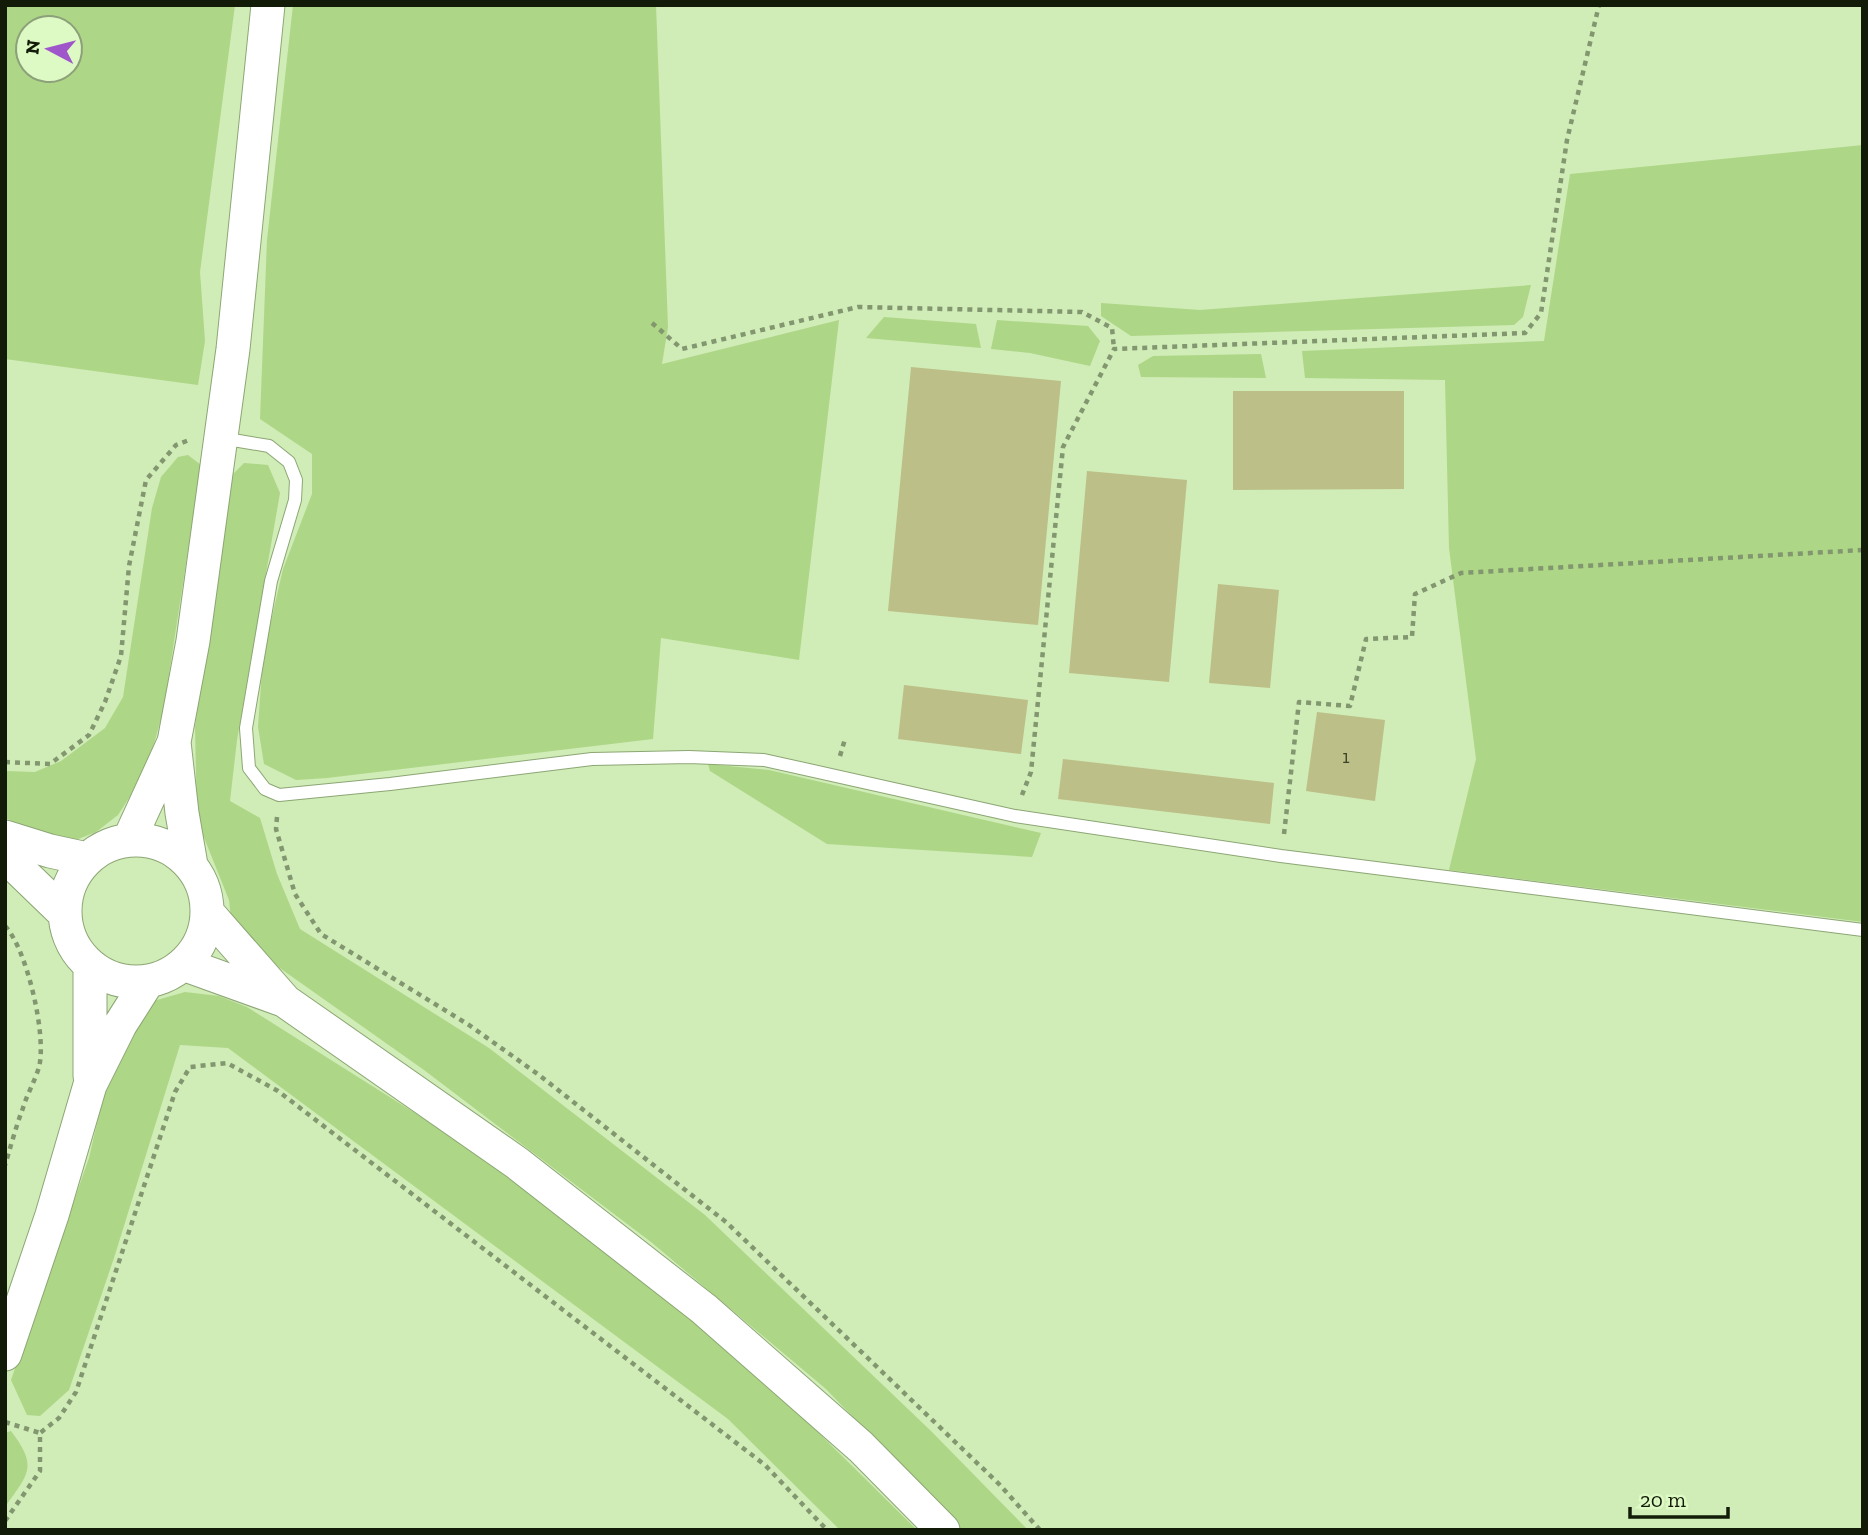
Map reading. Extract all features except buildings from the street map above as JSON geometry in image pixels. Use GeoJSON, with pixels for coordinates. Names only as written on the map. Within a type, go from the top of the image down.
{"type":"FeatureCollection","features":[{"type":"Feature","properties":{"kind":"street"},"geometry":{"type":"LineString","coordinates":[[129,840],[174,742],[193,641],[233,349],[268,5]]}},
{"type":"Feature","properties":{"kind":"street"},"geometry":{"type":"LineString","coordinates":[[174,742],[181,813],[191,865]]}},
{"type":"Feature","properties":{"kind":"street"},"geometry":{"type":"LineString","coordinates":[[5,837],[88,859]]}},
{"type":"Feature","properties":{"kind":"street"},"geometry":{"type":"LineString","coordinates":[[129,840],[152,841],[173,850],[191,865],[204,887],[207,912],[204,931],[196,949],[183,964],[167,975],[148,981],[128,981],[107,976],[90,965],[72,942],[65,914],[67,894],[75,874],[88,859],[107,846],[129,840]]}},
{"type":"Feature","properties":{"kind":"street"},"geometry":{"type":"LineString","coordinates":[[5,856],[65,914]]}},
{"type":"Feature","properties":{"kind":"street"},"geometry":{"type":"LineString","coordinates":[[207,912],[285,1001],[517,1163],[704,1309],[861,1447],[943,1530]]}},
{"type":"Feature","properties":{"kind":"street"},"geometry":{"type":"LineString","coordinates":[[183,964],[285,1001]]}},
{"type":"Feature","properties":{"kind":"street"},"geometry":{"type":"LineString","coordinates":[[90,965],[90,1085]]}},
{"type":"Feature","properties":{"kind":"street"},"geometry":{"type":"LineString","coordinates":[[5,1354],[52,1215],[90,1085],[120,1025],[148,981]]}},
{"type":"Feature","properties":{"kind":"lane"},"geometry":{"type":"LineString","coordinates":[[221,438],[269,446],[289,462],[296,480],[295,500],[271,581],[246,728],[249,768],[265,789],[279,795],[592,759],[663,756],[764,760],[1015,816],[1281,856],[1863,930]]}},
{"type":"Feature","properties":{"kind":"path"},"geometry":{"type":"LineString","coordinates":[[1114,349],[1525,333],[1541,313],[1567,140],[1599,5]]}},
{"type":"Feature","properties":{"kind":"path"},"geometry":{"type":"LineString","coordinates":[[652,323],[682,349],[858,307],[1082,312],[1112,328],[1114,349],[1063,447],[1031,772]]}},
{"type":"Feature","properties":{"kind":"path"},"geometry":{"type":"LineString","coordinates":[[5,762],[50,764],[89,735],[105,702],[121,656],[130,566],[146,480],[176,445],[197,437],[221,438]]}},
{"type":"Feature","properties":{"kind":"path"},"geometry":{"type":"LineString","coordinates":[[1284,828],[1299,702],[1350,706],[1366,639],[1412,637],[1415,594],[1461,573],[1863,550]]}},
{"type":"Feature","properties":{"kind":"path"},"geometry":{"type":"LineString","coordinates":[[279,795],[276,829],[295,894],[321,934],[489,1039],[539,1074],[726,1223],[999,1484],[1040,1530]]}},
{"type":"Feature","properties":{"kind":"path"},"geometry":{"type":"LineString","coordinates":[[5,926],[22,958],[32,985],[40,1032],[39,1066],[5,1165]]}},
{"type":"Feature","properties":{"kind":"path"},"geometry":{"type":"LineString","coordinates":[[40,1433],[59,1418],[76,1392],[175,1092],[190,1067],[227,1063],[278,1091],[765,1465],[827,1530]]}},
{"type":"Feature","properties":{"kind":"path"},"geometry":{"type":"LineString","coordinates":[[5,1422],[40,1433]]}},
{"type":"Feature","properties":{"kind":"path"},"geometry":{"type":"LineString","coordinates":[[5,1521],[40,1471],[40,1433]]}},
{"type":"Feature","properties":{"kind":"green space"},"geometry":{"type":"Polygon","coordinates":[[[5,5],[235,5],[200,272],[205,341],[198,385],[5,359],[5,5]]]}},
{"type":"Feature","properties":{"kind":"green space"},"geometry":{"type":"Polygon","coordinates":[[[293,5],[656,5],[668,327],[662,364],[839,320],[799,660],[661,638],[653,739],[296,780],[264,764],[258,727],[263,656],[283,569],[312,494],[312,454],[260,419],[267,240],[293,5]]]}},
{"type":"Feature","properties":{"kind":"green space"},"geometry":{"type":"Polygon","coordinates":[[[1863,145],[1863,922],[1449,870],[1476,759],[1449,548],[1445,380],[1305,378],[1302,351],[1544,341],[1570,174],[1863,145]]]}},
{"type":"Feature","properties":{"kind":"green space"},"geometry":{"type":"Polygon","coordinates":[[[1531,285],[1523,317],[1514,325],[1131,336],[1101,316],[1101,303],[1200,310],[1531,285]]]}},
{"type":"Feature","properties":{"kind":"green space"},"geometry":{"type":"Polygon","coordinates":[[[884,317],[976,324],[981,348],[866,338],[884,317]]]}},
{"type":"Feature","properties":{"kind":"green space"},"geometry":{"type":"Polygon","coordinates":[[[997,320],[1088,326],[1100,341],[1090,366],[1030,353],[991,349],[997,320]]]}},
{"type":"Feature","properties":{"kind":"green space"},"geometry":{"type":"Polygon","coordinates":[[[1261,354],[1266,378],[1141,377],[1138,365],[1153,356],[1261,354]]]}},
{"type":"Feature","properties":{"kind":"green space"},"geometry":{"type":"Polygon","coordinates":[[[188,455],[201,465],[164,707],[147,770],[118,815],[96,832],[68,843],[5,818],[5,771],[35,772],[61,761],[105,728],[123,697],[152,508],[161,477],[178,457],[188,455]]]}},
{"type":"Feature","properties":{"kind":"green space"},"geometry":{"type":"Polygon","coordinates":[[[244,463],[268,465],[280,493],[237,740],[230,801],[260,818],[277,874],[300,929],[489,1048],[705,1215],[931,1431],[1028,1530],[961,1530],[826,1389],[651,1242],[424,1070],[267,959],[231,918],[229,900],[197,820],[195,726],[233,474],[244,463]]]}},
{"type":"Feature","properties":{"kind":"green space"},"geometry":{"type":"Polygon","coordinates":[[[708,764],[769,770],[1041,833],[1032,857],[827,844],[710,771],[708,764]]]}},
{"type":"Feature","properties":{"kind":"green space"},"geometry":{"type":"Polygon","coordinates":[[[185,992],[219,996],[247,1007],[513,1175],[762,1377],[917,1530],[840,1530],[728,1419],[228,1048],[180,1045],[114,1258],[69,1390],[40,1416],[27,1415],[11,1380],[89,1158],[105,1088],[143,1006],[185,992]]]}},
{"type":"Feature","properties":{"kind":"green space"},"geometry":{"type":"Polygon","coordinates":[[[11,1431],[25,1453],[27,1470],[25,1478],[5,1507],[5,1433],[11,1431]]]}}]}
